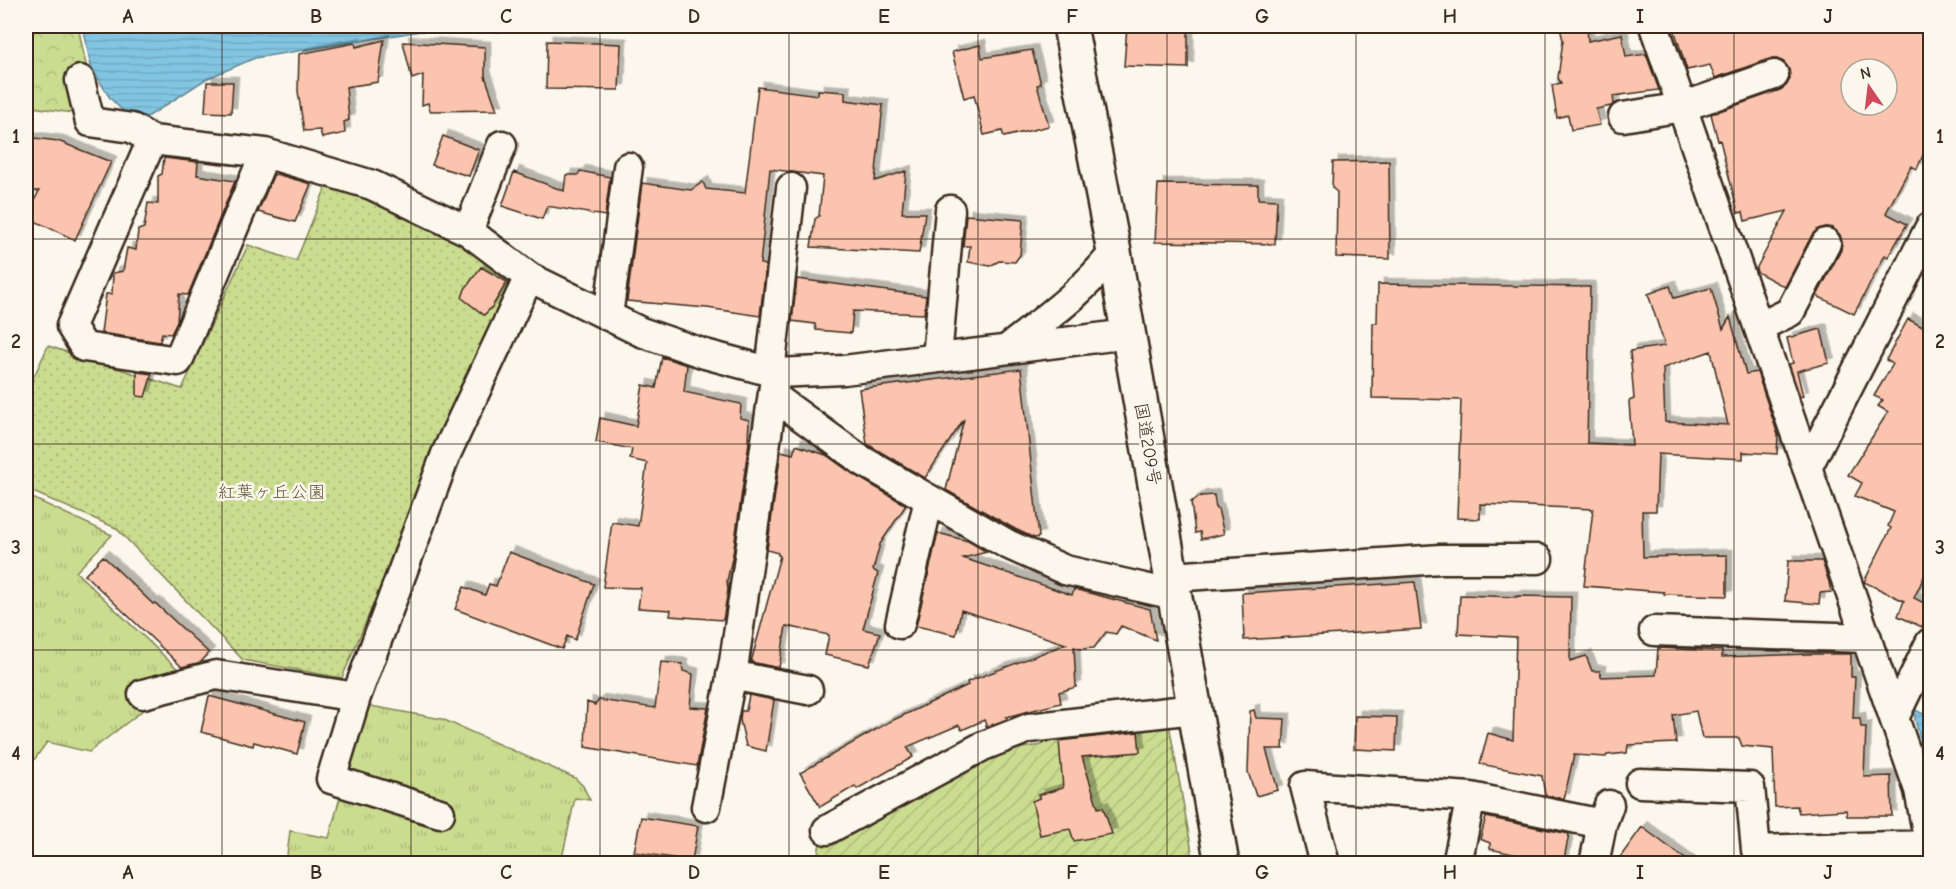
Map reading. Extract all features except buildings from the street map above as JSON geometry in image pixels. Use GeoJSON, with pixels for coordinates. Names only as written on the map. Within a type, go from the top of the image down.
{"type":"FeatureCollection","features":[{"type":"Feature","properties":{"kind":"highway","name":"国道209号"},"geometry":{"type":"LineString","coordinates":[[1070,26],[1114,252],[1222,864]]}},
{"type":"Feature","properties":{"kind":"street"},"geometry":{"type":"LineString","coordinates":[[1640,783],[1750,787],[1756,850],[1929,833],[1919,790],[1654,26]]}},
{"type":"Feature","properties":{"kind":"street"},"geometry":{"type":"LineString","coordinates":[[1623,117],[1682,107],[1774,75]]}},
{"type":"Feature","properties":{"kind":"street"},"geometry":{"type":"LineString","coordinates":[[80,80],[90,122],[132,128],[152,140],[265,153],[372,185],[468,231],[529,277],[608,316],[641,332],[773,380],[861,460],[1007,544],[1065,570],[1173,586],[1441,559],[1539,559]]}},
{"type":"Feature","properties":{"kind":"street"},"geometry":{"type":"LineString","coordinates":[[152,140],[71,326],[84,347],[178,360],[265,153]]}},
{"type":"Feature","properties":{"kind":"street"},"geometry":{"type":"LineString","coordinates":[[468,231],[502,145]]}},
{"type":"Feature","properties":{"kind":"street"},"geometry":{"type":"LineString","coordinates":[[608,316],[628,167]]}},
{"type":"Feature","properties":{"kind":"street"},"geometry":{"type":"LineString","coordinates":[[706,807],[731,675],[773,380],[791,188]]}},
{"type":"Feature","properties":{"kind":"street"},"geometry":{"type":"LineString","coordinates":[[937,358],[950,210]]}},
{"type":"Feature","properties":{"kind":"street"},"geometry":{"type":"LineString","coordinates":[[1808,468],[1930,227]]}},
{"type":"Feature","properties":{"kind":"street"},"geometry":{"type":"LineString","coordinates":[[1759,327],[1790,312],[1826,243]]}},
{"type":"Feature","properties":{"kind":"street"},"geometry":{"type":"LineString","coordinates":[[1006,350],[1098,274],[1114,252]]}},
{"type":"Feature","properties":{"kind":"street"},"geometry":{"type":"LineString","coordinates":[[440,813],[331,779],[356,697],[446,454],[529,277]]}},
{"type":"Feature","properties":{"kind":"street"},"geometry":{"type":"LineString","coordinates":[[773,380],[1128,334]]}},
{"type":"Feature","properties":{"kind":"street"},"geometry":{"type":"LineString","coordinates":[[900,624],[929,499]]}},
{"type":"Feature","properties":{"kind":"street"},"geometry":{"type":"LineString","coordinates":[[1654,631],[1867,638]]}},
{"type":"Feature","properties":{"kind":"street"},"geometry":{"type":"LineString","coordinates":[[1894,717],[1930,643]]}},
{"type":"Feature","properties":{"kind":"street"},"geometry":{"type":"LineString","coordinates":[[143,694],[216,675],[356,697]]}},
{"type":"Feature","properties":{"kind":"street"},"geometry":{"type":"LineString","coordinates":[[731,675],[808,690]]}},
{"type":"Feature","properties":{"kind":"street"},"geometry":{"type":"LineString","coordinates":[[827,830],[983,747],[1029,728],[1194,709]]}},
{"type":"Feature","properties":{"kind":"street"},"geometry":{"type":"LineString","coordinates":[[1324,864],[1305,786],[1470,797],[1606,814],[1594,864]]}},
{"type":"Feature","properties":{"kind":"street"},"geometry":{"type":"LineString","coordinates":[[1457,864],[1470,797]]}},
{"type":"Feature","properties":{"kind":"green space"},"geometry":{"type":"Polygon","coordinates":[[[26,26],[78,26],[87,70],[85,115],[33,107],[26,77],[26,26]]]}},
{"type":"Feature","properties":{"kind":"green space","name":"紅葉ヶ丘公園"},"geometry":{"type":"Polygon","coordinates":[[[330,177],[421,213],[515,271],[342,678],[243,660],[116,528],[26,489],[26,394],[48,346],[182,389],[248,245],[296,261],[330,177]]]}},
{"type":"Feature","properties":{"kind":"green space"},"geometry":{"type":"Polygon","coordinates":[[[26,495],[112,535],[76,572],[186,677],[89,752],[47,742],[26,771],[26,495]]]}},
{"type":"Feature","properties":{"kind":"green space"},"geometry":{"type":"Polygon","coordinates":[[[365,705],[442,719],[575,778],[583,786],[590,800],[575,798],[561,863],[286,864],[290,831],[329,838],[365,705]]]}},
{"type":"Feature","properties":{"kind":"green space"},"geometry":{"type":"Polygon","coordinates":[[[1169,724],[1194,863],[816,864],[820,843],[995,752],[1042,745],[1047,736],[1169,724]]]}},
{"type":"Feature","properties":{"kind":"water"},"geometry":{"type":"Polygon","coordinates":[[[83,26],[558,26],[504,32],[421,31],[255,58],[206,79],[149,116],[139,119],[129,117],[110,98],[91,67],[83,26]]]}},
{"type":"Feature","properties":{"kind":"water"},"geometry":{"type":"Polygon","coordinates":[[[1915,710],[1930,717],[1930,773],[1915,720],[1915,710]]]}}]}
